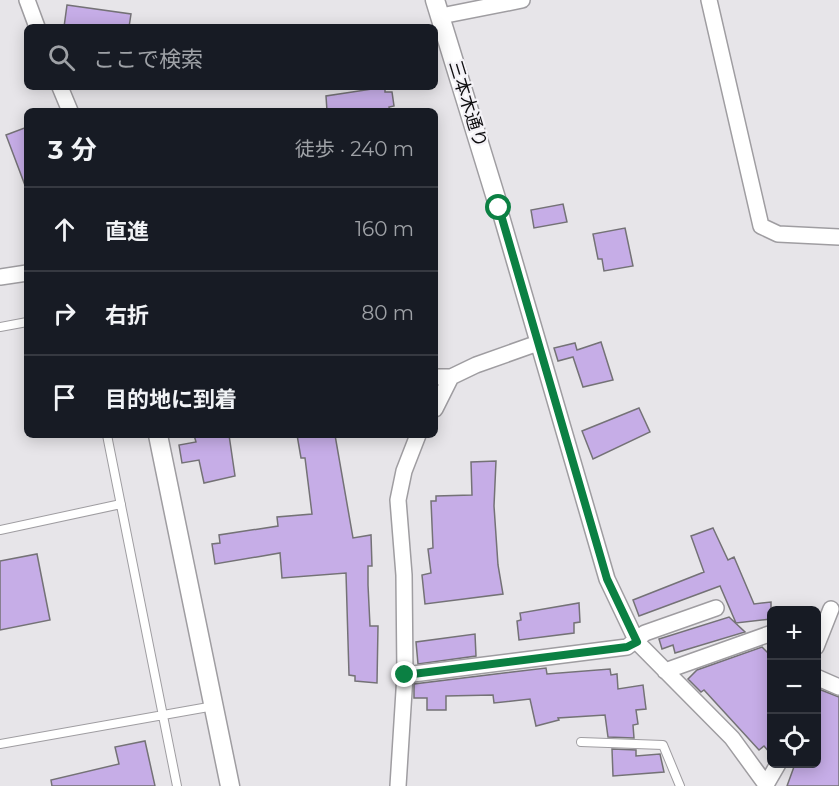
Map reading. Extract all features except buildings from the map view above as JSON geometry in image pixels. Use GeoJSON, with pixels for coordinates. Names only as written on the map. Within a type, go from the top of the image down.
{"type":"FeatureCollection","features":[{"type":"Feature","properties":{"kind":"street"},"geometry":{"type":"LineString","coordinates":[[27,0],[36,24]]}},
{"type":"Feature","properties":{"kind":"street"},"geometry":{"type":"LineString","coordinates":[[438,8],[522,0]]}},
{"type":"Feature","properties":{"kind":"street"},"geometry":{"type":"LineString","coordinates":[[709,0],[761,226],[778,234],[839,237]]}},
{"type":"Feature","properties":{"kind":"street","name":"三本木通り"},"geometry":{"type":"LineString","coordinates":[[438,8],[499,208]]}},
{"type":"Feature","properties":{"kind":"street"},"geometry":{"type":"LineString","coordinates":[[61,90],[69,108]]}},
{"type":"Feature","properties":{"kind":"street"},"geometry":{"type":"LineString","coordinates":[[499,208],[607,579],[637,642],[732,738],[767,785],[776,768]]}},
{"type":"Feature","properties":{"kind":"street"},"geometry":{"type":"LineString","coordinates":[[0,277],[24,273]]}},
{"type":"Feature","properties":{"kind":"street"},"geometry":{"type":"LineString","coordinates":[[438,377],[451,377],[476,365],[538,343]]}},
{"type":"Feature","properties":{"kind":"street"},"geometry":{"type":"LineString","coordinates":[[438,403],[451,377]]}},
{"type":"Feature","properties":{"kind":"street"},"geometry":{"type":"LineString","coordinates":[[159,438],[230,786]]}},
{"type":"Feature","properties":{"kind":"street"},"geometry":{"type":"LineString","coordinates":[[398,786],[405,675],[404,575],[398,500],[404,471],[417,438]]}},
{"type":"Feature","properties":{"kind":"street"},"geometry":{"type":"LineString","coordinates":[[405,675],[627,647],[637,642],[645,633],[716,608]]}},
{"type":"Feature","properties":{"kind":"street"},"geometry":{"type":"LineString","coordinates":[[821,634],[831,609]]}},
{"type":"Feature","properties":{"kind":"street"},"geometry":{"type":"LineString","coordinates":[[664,671],[767,634]]}},
{"type":"Feature","properties":{"kind":"street"},"geometry":{"type":"LineString","coordinates":[[821,678],[839,687]]}},
{"type":"Feature","properties":{"kind":"lane"},"geometry":{"type":"LineString","coordinates":[[0,327],[24,323]]}},
{"type":"Feature","properties":{"kind":"lane"},"geometry":{"type":"LineString","coordinates":[[108,438],[177,786]]}},
{"type":"Feature","properties":{"kind":"lane"},"geometry":{"type":"LineString","coordinates":[[0,530],[121,504]]}},
{"type":"Feature","properties":{"kind":"lane"},"geometry":{"type":"LineString","coordinates":[[0,744],[214,706]]}},
{"type":"Feature","properties":{"kind":"lane"},"geometry":{"type":"LineString","coordinates":[[581,742],[663,745],[680,786]]}},
{"type":"Feature","properties":{"kind":"route"},"geometry":{"type":"LineString","coordinates":[[405,675],[627,647],[637,642],[607,579],[499,208]]}}]}
